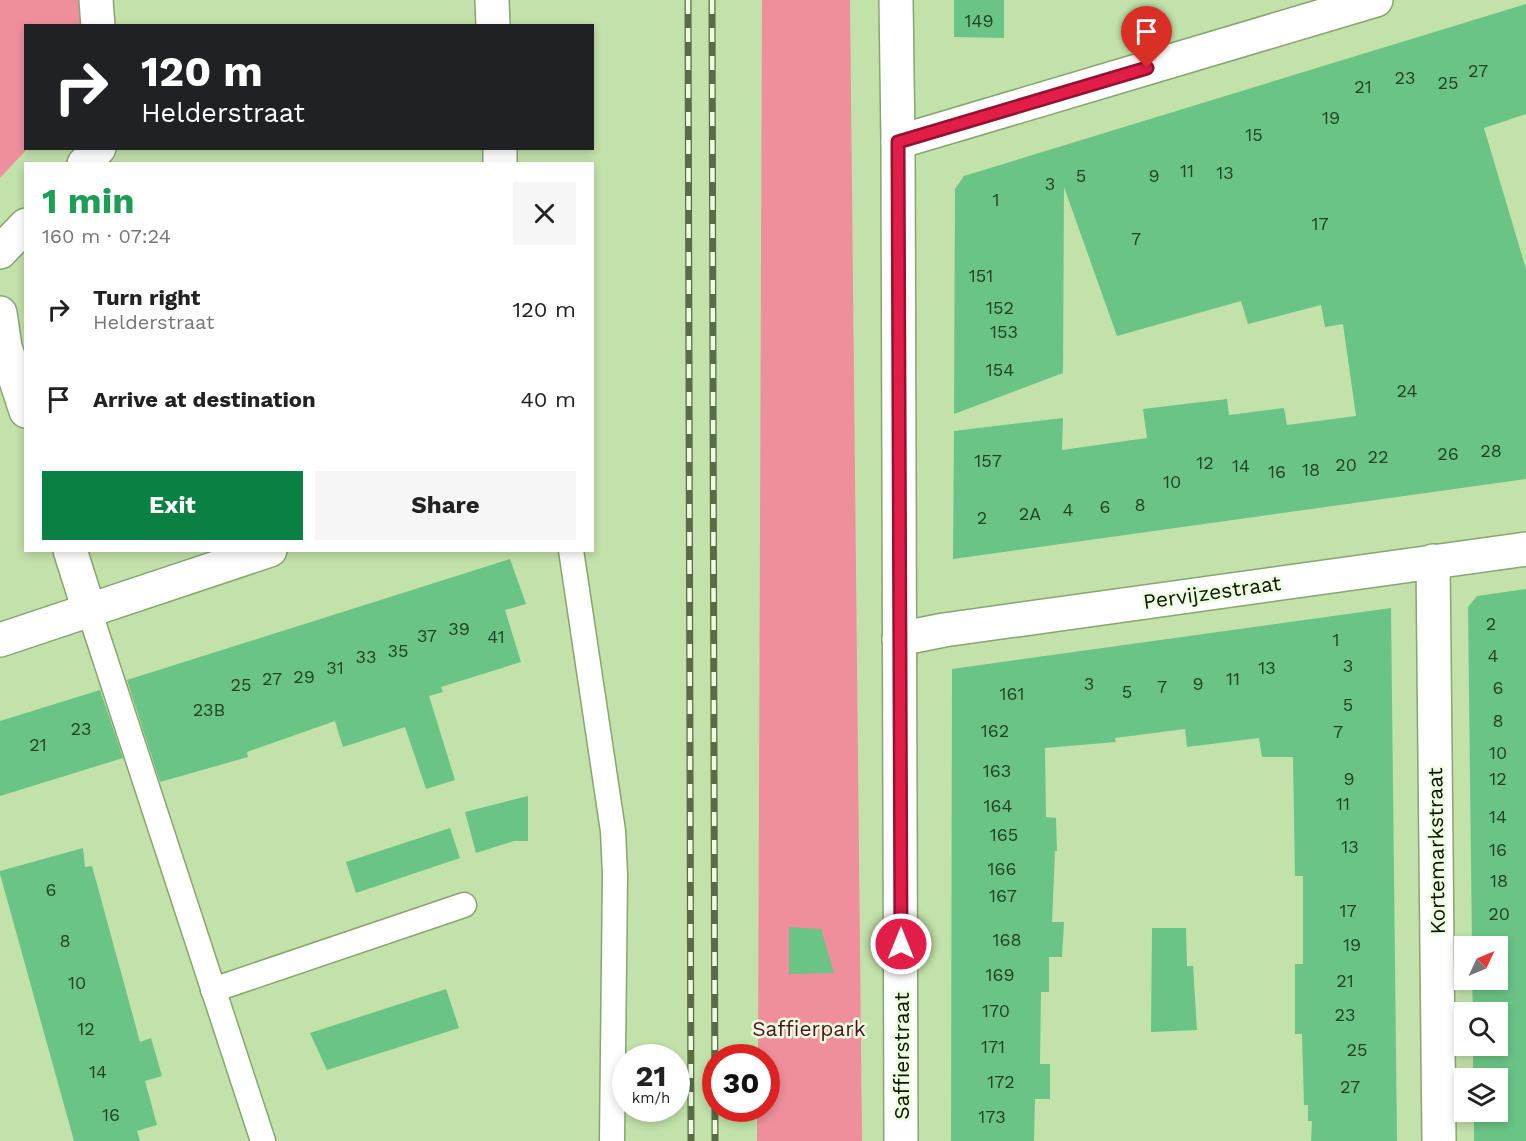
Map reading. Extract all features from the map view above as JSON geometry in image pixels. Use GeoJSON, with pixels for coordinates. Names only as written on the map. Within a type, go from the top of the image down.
{"type":"FeatureCollection","features":[{"type":"Feature","properties":{"kind":"street"},"geometry":{"type":"LineString","coordinates":[[96,0],[98,24]]}},
{"type":"Feature","properties":{"kind":"street"},"geometry":{"type":"LineString","coordinates":[[492,0],[493,24]]}},
{"type":"Feature","properties":{"kind":"street","name":"Saffierstraat"},"geometry":{"type":"LineString","coordinates":[[896,0],[901,1141]]}},
{"type":"Feature","properties":{"kind":"street"},"geometry":{"type":"LineString","coordinates":[[898,142],[1376,0]]}},
{"type":"Feature","properties":{"kind":"street"},"geometry":{"type":"LineString","coordinates":[[86,162],[97,150]]}},
{"type":"Feature","properties":{"kind":"street"},"geometry":{"type":"LineString","coordinates":[[0,252],[24,227]]}},
{"type":"Feature","properties":{"kind":"street"},"geometry":{"type":"LineString","coordinates":[[0,313],[5,347],[24,405]]}},
{"type":"Feature","properties":{"kind":"street","name":"Pervijzestraat"},"geometry":{"type":"LineString","coordinates":[[899,639],[944,630],[1526,549]]}},
{"type":"Feature","properties":{"kind":"street"},"geometry":{"type":"LineString","coordinates":[[71,552],[89,610]]}},
{"type":"Feature","properties":{"kind":"street"},"geometry":{"type":"LineString","coordinates":[[0,640],[264,552]]}},
{"type":"Feature","properties":{"kind":"street","name":"Kortemarkstraat"},"geometry":{"type":"LineString","coordinates":[[1434,561],[1439,1141]]}},
{"type":"Feature","properties":{"kind":"lane"},"geometry":{"type":"LineString","coordinates":[[571,552],[613,831],[615,875],[612,1141]]}},
{"type":"Feature","properties":{"kind":"lane"},"geometry":{"type":"LineString","coordinates":[[89,610],[263,1141]]}},
{"type":"Feature","properties":{"kind":"lane"},"geometry":{"type":"LineString","coordinates":[[213,990],[464,905]]}},
{"type":"Feature","properties":{"kind":"green space"},"geometry":{"type":"Polygon","coordinates":[[[0,0],[81,0],[82,24],[24,24],[24,150],[26,150],[0,178],[0,0]]]}},
{"type":"Feature","properties":{"kind":"green space","name":"Saffierpark"},"geometry":{"type":"Polygon","coordinates":[[[762,0],[850,0],[862,1141],[757,1141],[757,1122],[780,1122],[780,1044],[758,1044],[762,0]]]}},
{"type":"Feature","properties":{"kind":"building"},"geometry":{"type":"Polygon","coordinates":[[[954,0],[1004,0],[1004,38],[954,37],[954,0]]]}},
{"type":"Feature","properties":{"kind":"building"},"geometry":{"type":"Polygon","coordinates":[[[1526,4],[1526,114],[1484,128],[1526,269],[1526,479],[953,559],[954,431],[1063,418],[1062,450],[1147,438],[1143,409],[1227,399],[1229,415],[1284,408],[1287,425],[1356,416],[1343,324],[1325,327],[1321,305],[1248,324],[1241,301],[1117,336],[1064,187],[1063,373],[954,414],[955,189],[964,176],[1526,4]]]}},
{"type":"Feature","properties":{"kind":"building"},"geometry":{"type":"Polygon","coordinates":[[[510,559],[526,604],[505,610],[521,662],[441,687],[443,692],[429,696],[455,780],[426,789],[405,727],[343,747],[335,721],[247,752],[248,757],[160,782],[127,680],[510,559]]]}},
{"type":"Feature","properties":{"kind":"building"},"geometry":{"type":"Polygon","coordinates":[[[1526,589],[1526,1141],[1474,1141],[1474,1122],[1508,1122],[1508,1068],[1473,1068],[1473,1056],[1508,1056],[1508,1002],[1473,1002],[1472,990],[1508,990],[1508,936],[1472,936],[1468,607],[1477,596],[1526,589]]]}},
{"type":"Feature","properties":{"kind":"building"},"geometry":{"type":"Polygon","coordinates":[[[1391,608],[1397,1141],[1311,1141],[1312,1121],[1308,1121],[1308,1105],[1304,1105],[1302,1034],[1295,1034],[1295,964],[1303,964],[1303,876],[1295,876],[1293,757],[1262,757],[1259,738],[1187,747],[1185,729],[1115,738],[1116,742],[1045,748],[1046,817],[1056,818],[1057,851],[1055,851],[1052,922],[1064,922],[1062,957],[1049,957],[1049,992],[1041,992],[1040,1064],[1050,1064],[1050,1099],[1035,1099],[1034,1141],[951,1141],[952,669],[1391,608]]]}},
{"type":"Feature","properties":{"kind":"building"},"geometry":{"type":"Polygon","coordinates":[[[100,690],[123,758],[0,796],[0,721],[100,690]]]}},
{"type":"Feature","properties":{"kind":"building"},"geometry":{"type":"Polygon","coordinates":[[[528,796],[528,841],[514,841],[476,853],[465,812],[528,796]]]}},
{"type":"Feature","properties":{"kind":"building"},"geometry":{"type":"Polygon","coordinates":[[[450,828],[460,858],[356,893],[346,862],[450,828]]]}},
{"type":"Feature","properties":{"kind":"building"},"geometry":{"type":"Polygon","coordinates":[[[83,848],[85,867],[92,866],[140,1042],[151,1038],[162,1076],[145,1081],[157,1125],[137,1131],[140,1141],[74,1141],[0,874],[0,871],[83,848]]]}},
{"type":"Feature","properties":{"kind":"building"},"geometry":{"type":"Polygon","coordinates":[[[789,927],[821,929],[834,973],[789,974],[789,927]]]}},
{"type":"Feature","properties":{"kind":"building"},"geometry":{"type":"Polygon","coordinates":[[[1152,928],[1186,928],[1187,966],[1193,966],[1197,1030],[1151,1032],[1152,928]]]}},
{"type":"Feature","properties":{"kind":"building"},"geometry":{"type":"Polygon","coordinates":[[[446,989],[459,1028],[327,1070],[310,1033],[446,989]]]}},
{"type":"Feature","properties":{"kind":"railway"},"geometry":{"type":"LineString","coordinates":[[688,0],[691,1141]]}},
{"type":"Feature","properties":{"kind":"railway"},"geometry":{"type":"LineString","coordinates":[[712,0],[715,1141]]}},
{"type":"Feature","properties":{"kind":"route"},"geometry":{"type":"LineString","coordinates":[[901,944],[898,142],[1147,68]]}}]}
